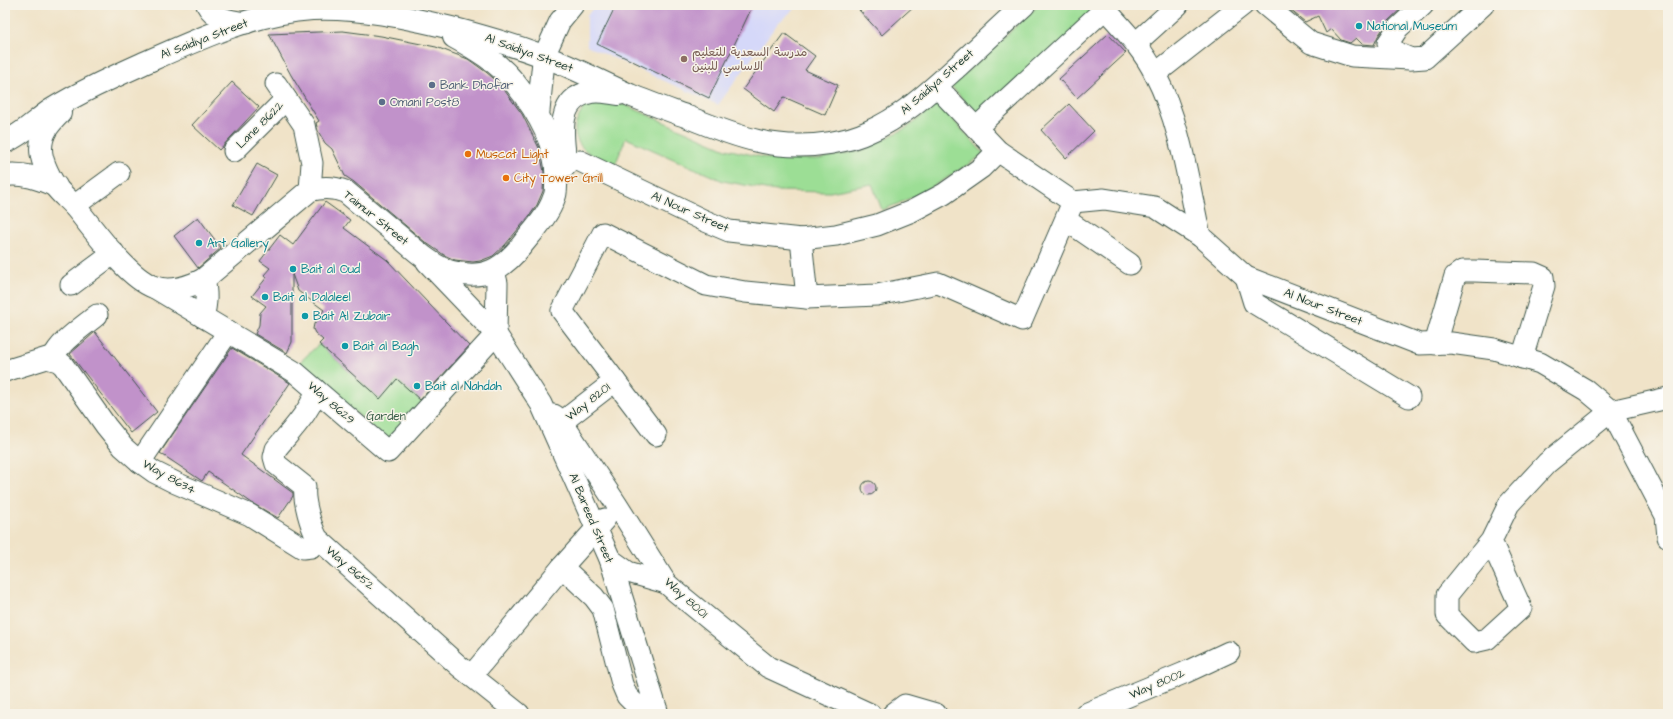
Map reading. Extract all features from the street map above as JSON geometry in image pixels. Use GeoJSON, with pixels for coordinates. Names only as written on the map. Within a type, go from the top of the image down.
{"type":"FeatureCollection","features":[{"type":"Feature","properties":{"kind":"main road","name":"Al Saidiya Street"},"geometry":{"type":"LineString","coordinates":[[5,142],[17,136],[51,110],[82,93],[191,42],[261,17],[316,7],[351,7],[423,21],[500,41],[544,56],[601,80],[631,95],[746,139],[770,145],[795,147],[841,141],[865,134],[889,122],[912,107],[1024,5]]}},
{"type":"Feature","properties":{"kind":"main road","name":"Taimur Street"},"geometry":{"type":"LineString","coordinates":[[423,21],[477,49],[498,66],[514,82],[538,116],[554,154],[556,180],[555,197]]}},
{"type":"Feature","properties":{"kind":"main road"},"geometry":{"type":"LineString","coordinates":[[538,116],[544,56]]}},
{"type":"Feature","properties":{"kind":"main road","name":"Taimur Street"},"geometry":{"type":"LineString","coordinates":[[310,190],[322,187],[337,188],[346,192],[415,250],[434,264],[451,272],[476,276],[494,271],[511,259],[544,217],[562,187],[567,171],[563,119],[569,106],[580,96],[592,92],[631,95]]}},
{"type":"Feature","properties":{"kind":"main road"},"geometry":{"type":"LineString","coordinates":[[82,93],[48,124],[42,138],[41,151],[45,165],[56,186],[125,267],[144,282],[155,288],[176,289],[193,286],[204,279],[310,190]]}},
{"type":"Feature","properties":{"kind":"main road"},"geometry":{"type":"LineString","coordinates":[[5,175],[22,175],[39,178],[56,186]]}},
{"type":"Feature","properties":{"kind":"street"},"geometry":{"type":"LineString","coordinates":[[544,56],[560,21],[573,5]]}},
{"type":"Feature","properties":{"kind":"street"},"geometry":{"type":"LineString","coordinates":[[1136,43],[1178,5]]}},
{"type":"Feature","properties":{"kind":"street"},"geometry":{"type":"LineString","coordinates":[[1155,74],[1243,5]]}},
{"type":"Feature","properties":{"kind":"street"},"geometry":{"type":"LineString","coordinates":[[1265,5],[1311,43],[1352,56],[1410,59],[1425,58],[1483,5]]}},
{"type":"Feature","properties":{"kind":"street"},"geometry":{"type":"LineString","coordinates":[[1410,59],[1397,53],[1388,43],[1398,28],[1423,5]]}},
{"type":"Feature","properties":{"kind":"street"},"geometry":{"type":"LineString","coordinates":[[976,128],[1107,7],[1136,43],[1155,74],[1176,125],[1200,236]]}},
{"type":"Feature","properties":{"kind":"street"},"geometry":{"type":"LineString","coordinates":[[191,42],[199,34],[206,22],[208,8],[231,21],[246,22]]}},
{"type":"Feature","properties":{"kind":"street"},"geometry":{"type":"LineString","coordinates":[[936,86],[998,151],[1070,211],[1130,264]]}},
{"type":"Feature","properties":{"kind":"street","name":"Lane 8622"},"geometry":{"type":"LineString","coordinates":[[234,151],[281,92],[304,125],[312,163],[310,190]]}},
{"type":"Feature","properties":{"kind":"street","name":"Al Nour Street"},"geometry":{"type":"LineString","coordinates":[[580,161],[729,231],[770,237],[802,239],[836,235],[877,225],[912,211],[944,194],[981,168],[998,151]]}},
{"type":"Feature","properties":{"kind":"street"},"geometry":{"type":"LineString","coordinates":[[74,206],[119,173]]}},
{"type":"Feature","properties":{"kind":"street","name":"Al Nour Street"},"geometry":{"type":"LineString","coordinates":[[1070,211],[1104,199],[1155,207],[1200,236],[1246,277],[1419,344],[1451,343],[1494,349],[1540,363],[1586,390],[1611,411]]}},
{"type":"Feature","properties":{"kind":"street"},"geometry":{"type":"LineString","coordinates":[[656,435],[562,311],[603,233],[706,285],[746,292],[807,298],[877,295],[938,284],[1022,320],[1070,211]]}},
{"type":"Feature","properties":{"kind":"street"},"geometry":{"type":"LineString","coordinates":[[802,239],[807,298]]}},
{"type":"Feature","properties":{"kind":"street","name":"Al Bareed Street"},"geometry":{"type":"LineString","coordinates":[[415,250],[496,334],[541,404],[610,559],[657,711]]}},
{"type":"Feature","properties":{"kind":"street"},"geometry":{"type":"LineString","coordinates":[[72,285],[114,253]]}},
{"type":"Feature","properties":{"kind":"street"},"geometry":{"type":"LineString","coordinates":[[494,271],[497,283],[496,334]]}},
{"type":"Feature","properties":{"kind":"street"},"geometry":{"type":"LineString","coordinates":[[1435,344],[1455,276],[1462,272],[1474,271],[1534,273],[1543,277],[1544,286],[1522,358]]}},
{"type":"Feature","properties":{"kind":"street"},"geometry":{"type":"LineString","coordinates":[[1246,277],[1254,303],[1409,397]]}},
{"type":"Feature","properties":{"kind":"street"},"geometry":{"type":"LineString","coordinates":[[203,317],[207,304],[207,292],[204,279]]}},
{"type":"Feature","properties":{"kind":"street","name":"Way 8629"},"geometry":{"type":"LineString","coordinates":[[155,288],[283,364],[315,389],[388,452],[496,334]]}},
{"type":"Feature","properties":{"kind":"street"},"geometry":{"type":"LineString","coordinates":[[5,370],[47,358],[53,358],[55,353],[62,345],[97,315]]}},
{"type":"Feature","properties":{"kind":"street"},"geometry":{"type":"LineString","coordinates":[[140,462],[228,332]]}},
{"type":"Feature","properties":{"kind":"street","name":"Way 8634"},"geometry":{"type":"LineString","coordinates":[[53,358],[63,365],[106,426],[123,447],[154,472],[250,515],[303,548],[311,547],[317,538]]}},
{"type":"Feature","properties":{"kind":"street","name":"Way 8201"},"geometry":{"type":"LineString","coordinates":[[562,422],[615,381]]}},
{"type":"Feature","properties":{"kind":"street","name":"Way 8652"},"geometry":{"type":"LineString","coordinates":[[315,389],[315,394],[311,404],[276,449],[274,457],[276,464],[305,487],[304,496],[313,530],[317,538],[459,666],[519,714]]}},
{"type":"Feature","properties":{"kind":"street"},"geometry":{"type":"LineString","coordinates":[[1491,541],[1509,504],[1548,463],[1611,411],[1668,398]]}},
{"type":"Feature","properties":{"kind":"street","name":"Way 8001"},"geometry":{"type":"LineString","coordinates":[[541,404],[562,422],[620,509],[666,583],[768,667],[870,714]]}},
{"type":"Feature","properties":{"kind":"street"},"geometry":{"type":"LineString","coordinates":[[1611,411],[1666,516],[1668,537]]}},
{"type":"Feature","properties":{"kind":"street"},"geometry":{"type":"LineString","coordinates":[[472,675],[562,567],[597,528],[620,509]]}},
{"type":"Feature","properties":{"kind":"street"},"geometry":{"type":"LineString","coordinates":[[620,509],[610,559],[628,572],[666,583]]}},
{"type":"Feature","properties":{"kind":"street"},"geometry":{"type":"LineString","coordinates":[[562,567],[594,597],[603,609],[627,696],[635,704],[657,711]]}},
{"type":"Feature","properties":{"kind":"street","name":"Way 8002"},"geometry":{"type":"LineString","coordinates":[[1085,714],[1177,676],[1228,652]]}},
{"type":"Feature","properties":{"kind":"street"},"geometry":{"type":"LineString","coordinates":[[893,714],[905,705],[936,714]]}},
{"type":"Feature","properties":{"kind":"shaded area","name":"مدرسة السعدية للتعليم الاساسي للبنين"},"geometry":{"type":"Polygon","coordinates":[[[596,5],[799,5],[778,23],[718,105],[587,46],[587,15],[596,5]]]}},
{"type":"Feature","properties":{"kind":"green space"},"geometry":{"type":"Polygon","coordinates":[[[1039,5],[1106,5],[982,120],[951,86],[1039,5]]]}},
{"type":"Feature","properties":{"kind":"green space"},"geometry":{"type":"Polygon","coordinates":[[[597,100],[625,105],[726,149],[771,159],[819,159],[863,150],[908,127],[938,103],[984,154],[922,192],[882,210],[872,184],[830,192],[776,191],[723,181],[626,138],[615,165],[602,160],[589,153],[579,144],[576,138],[575,130],[584,106],[597,100]]]}},
{"type":"Feature","properties":{"kind":"green space","name":"Garden"},"geometry":{"type":"Polygon","coordinates":[[[319,344],[379,399],[397,380],[422,402],[387,440],[299,363],[319,344]]]}},
{"type":"Feature","properties":{"kind":"building","name":"مدرسة السعدية للتعليم الاساسي للبنين"},"geometry":{"type":"Polygon","coordinates":[[[616,5],[753,5],[709,98],[597,44],[616,5]]]}},
{"type":"Feature","properties":{"kind":"building"},"geometry":{"type":"Polygon","coordinates":[[[865,5],[915,5],[882,35],[859,10],[865,5]]]}},
{"type":"Feature","properties":{"kind":"building","name":"National Museum"},"geometry":{"type":"Polygon","coordinates":[[[1284,5],[1405,5],[1388,21],[1374,45],[1362,44],[1356,38],[1350,43],[1341,40],[1331,29],[1326,33],[1318,16],[1305,22],[1284,5]]]}},
{"type":"Feature","properties":{"kind":"building"},"geometry":{"type":"Polygon","coordinates":[[[343,31],[381,36],[436,47],[468,59],[499,83],[522,114],[539,148],[544,172],[543,191],[537,205],[530,215],[505,245],[493,256],[473,262],[455,260],[444,255],[425,242],[345,176],[332,149],[325,143],[318,131],[316,123],[319,121],[291,75],[269,34],[343,31]]]}},
{"type":"Feature","properties":{"kind":"building"},"geometry":{"type":"Polygon","coordinates":[[[784,33],[815,56],[805,70],[838,85],[825,115],[784,97],[774,112],[743,89],[784,33]]]}},
{"type":"Feature","properties":{"kind":"building"},"geometry":{"type":"Polygon","coordinates":[[[1108,34],[1126,53],[1077,98],[1059,79],[1108,34]]]}},
{"type":"Feature","properties":{"kind":"building"},"geometry":{"type":"Polygon","coordinates":[[[232,82],[259,107],[219,150],[192,125],[232,82]]]}},
{"type":"Feature","properties":{"kind":"building"},"geometry":{"type":"Polygon","coordinates":[[[1069,104],[1094,131],[1066,158],[1041,130],[1069,104]]]}},
{"type":"Feature","properties":{"kind":"building"},"geometry":{"type":"Polygon","coordinates":[[[257,164],[277,175],[253,216],[233,205],[257,164]]]}},
{"type":"Feature","properties":{"kind":"building"},"geometry":{"type":"Polygon","coordinates":[[[325,202],[350,220],[344,228],[387,260],[469,346],[420,400],[397,379],[380,399],[319,344],[323,340],[315,333],[313,329],[314,324],[324,310],[298,291],[292,274],[292,342],[287,353],[255,334],[259,325],[260,313],[266,306],[252,296],[267,277],[264,275],[270,268],[260,261],[280,235],[293,245],[325,202]]]}},
{"type":"Feature","properties":{"kind":"building","name":"Art Gallery"},"geometry":{"type":"Polygon","coordinates":[[[198,217],[221,248],[198,268],[174,236],[198,217]]]}},
{"type":"Feature","properties":{"kind":"building"},"geometry":{"type":"Polygon","coordinates":[[[95,332],[157,412],[131,433],[70,354],[95,332]]]}},
{"type":"Feature","properties":{"kind":"building"},"geometry":{"type":"Polygon","coordinates":[[[232,348],[290,383],[241,455],[293,493],[293,496],[278,518],[252,503],[208,472],[202,481],[160,453],[232,348]]]}},
{"type":"Feature","properties":{"kind":"building"},"geometry":{"type":"Polygon","coordinates":[[[866,481],[872,481],[876,485],[876,491],[872,495],[866,495],[862,491],[862,485],[866,481]]]}},
{"type":"Feature","properties":{"kind":"place","name":"National Museum"},"geometry":{"type":"Point","coordinates":[1359,26]}},
{"type":"Feature","properties":{"kind":"place","name":"مدرسة السعدية للتعليم الاساسي للبنين"},"geometry":{"type":"Point","coordinates":[684,59]}},
{"type":"Feature","properties":{"kind":"place","name":"Bank Dhofar"},"geometry":{"type":"Point","coordinates":[432,85]}},
{"type":"Feature","properties":{"kind":"place","name":"Omani Post8"},"geometry":{"type":"Point","coordinates":[382,102]}},
{"type":"Feature","properties":{"kind":"place","name":"Muscat Light"},"geometry":{"type":"Point","coordinates":[468,154]}},
{"type":"Feature","properties":{"kind":"place","name":"City Tower Grill"},"geometry":{"type":"Point","coordinates":[506,178]}},
{"type":"Feature","properties":{"kind":"place","name":"Art Gallery"},"geometry":{"type":"Point","coordinates":[199,243]}},
{"type":"Feature","properties":{"kind":"place","name":"Bait al Oud"},"geometry":{"type":"Point","coordinates":[293,269]}},
{"type":"Feature","properties":{"kind":"place","name":"Bait al Dalaleel"},"geometry":{"type":"Point","coordinates":[265,297]}},
{"type":"Feature","properties":{"kind":"place","name":"Bait Al Zubair"},"geometry":{"type":"Point","coordinates":[305,316]}},
{"type":"Feature","properties":{"kind":"place","name":"Bait al Bagh"},"geometry":{"type":"Point","coordinates":[345,346]}},
{"type":"Feature","properties":{"kind":"place","name":"Bait al Nahdah"},"geometry":{"type":"Point","coordinates":[417,386]}}]}
